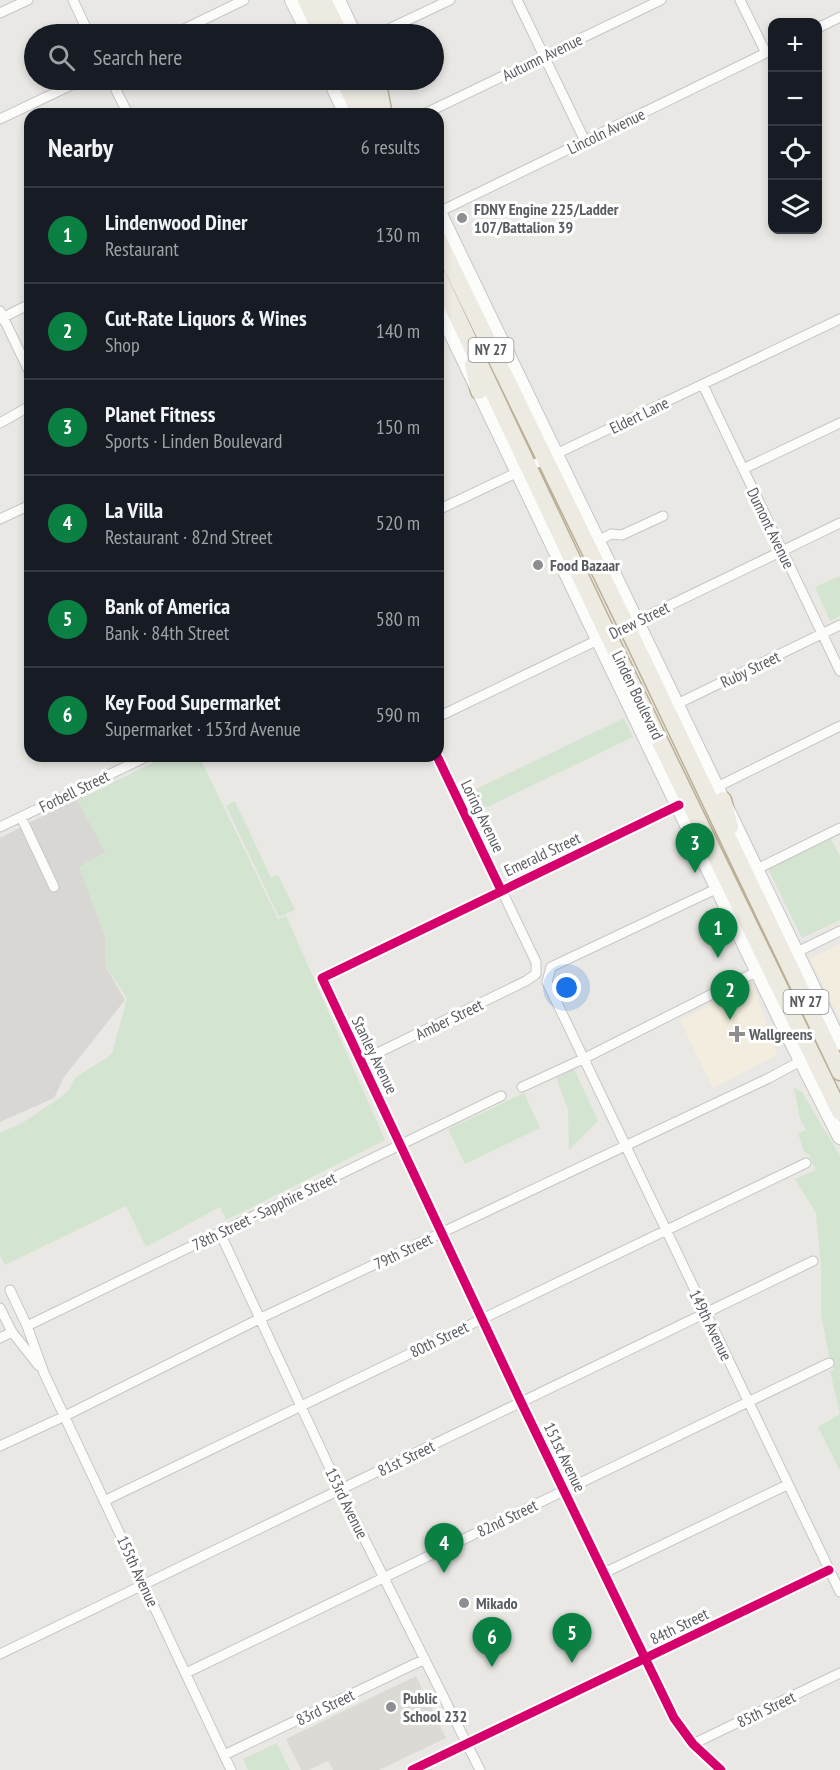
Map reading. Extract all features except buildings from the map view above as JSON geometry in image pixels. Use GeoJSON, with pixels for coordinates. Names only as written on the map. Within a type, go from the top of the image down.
{"type":"FeatureCollection","features":[{"type":"Feature","properties":{"kind":"highway"},"geometry":{"type":"LineString","coordinates":[[306,0],[315,24]]}},
{"type":"Feature","properties":{"kind":"highway"},"geometry":{"type":"LineString","coordinates":[[323,0],[335,24]]}},
{"type":"Feature","properties":{"kind":"highway"},"geometry":{"type":"LineString","coordinates":[[341,90],[355,108]]}},
{"type":"Feature","properties":{"kind":"highway"},"geometry":{"type":"LineString","coordinates":[[374,90],[377,108]]}},
{"type":"Feature","properties":{"kind":"highway"},"geometry":{"type":"LineString","coordinates":[[375,90],[382,108]]}},
{"type":"Feature","properties":{"kind":"highway","name":"Linden Boulevard"},"geometry":{"type":"LineString","coordinates":[[444,251],[469,303],[537,464],[551,511],[603,637],[683,800],[735,894],[840,1072]]}},
{"type":"Feature","properties":{"kind":"highway","name":"Linden Boulevard"},"geometry":{"type":"LineString","coordinates":[[444,289],[466,335],[537,464],[594,548],[632,623],[824,1048],[840,1112]]}},
{"type":"Feature","properties":{"kind":"highway"},"geometry":{"type":"LineString","coordinates":[[469,303],[502,344]]}},
{"type":"Feature","properties":{"kind":"highway"},"geometry":{"type":"LineString","coordinates":[[466,335],[479,392]]}},
{"type":"Feature","properties":{"kind":"highway"},"geometry":{"type":"LineString","coordinates":[[578,501],[594,548]]}},
{"type":"Feature","properties":{"kind":"highway"},"geometry":{"type":"LineString","coordinates":[[551,511],[562,566]]}},
{"type":"Feature","properties":{"kind":"highway"},"geometry":{"type":"LineString","coordinates":[[650,746],[683,800]]}},
{"type":"Feature","properties":{"kind":"highway"},"geometry":{"type":"LineString","coordinates":[[720,793],[739,863]]}},
{"type":"Feature","properties":{"kind":"highway"},"geometry":{"type":"LineString","coordinates":[[735,894],[746,946]]}},
{"type":"Feature","properties":{"kind":"street"},"geometry":{"type":"LineString","coordinates":[[0,14],[28,0]]}},
{"type":"Feature","properties":{"kind":"street"},"geometry":{"type":"LineString","coordinates":[[73,0],[84,24]]}},
{"type":"Feature","properties":{"kind":"street"},"geometry":{"type":"LineString","coordinates":[[195,24],[244,0]]}},
{"type":"Feature","properties":{"kind":"street"},"geometry":{"type":"LineString","coordinates":[[292,0],[311,24]]}},
{"type":"Feature","properties":{"kind":"street"},"geometry":{"type":"LineString","coordinates":[[338,0],[349,24]]}},
{"type":"Feature","properties":{"kind":"street"},"geometry":{"type":"LineString","coordinates":[[399,24],[450,0]]}},
{"type":"Feature","properties":{"kind":"street"},"geometry":{"type":"LineString","coordinates":[[517,0],[585,141]]}},
{"type":"Feature","properties":{"kind":"street","name":"Autumn Avenue"},"geometry":{"type":"LineString","coordinates":[[436,108],[661,0]]}},
{"type":"Feature","properties":{"kind":"street"},"geometry":{"type":"LineString","coordinates":[[740,0],[768,50]]}},
{"type":"Feature","properties":{"kind":"street"},"geometry":{"type":"LineString","coordinates":[[822,26],[840,17]]}},
{"type":"Feature","properties":{"kind":"street","name":"Lincoln Avenue"},"geometry":{"type":"LineString","coordinates":[[444,208],[768,52]]}},
{"type":"Feature","properties":{"kind":"street"},"geometry":{"type":"LineString","coordinates":[[0,119],[61,90]]}},
{"type":"Feature","properties":{"kind":"street"},"geometry":{"type":"LineString","coordinates":[[116,90],[125,108]]}},
{"type":"Feature","properties":{"kind":"street"},"geometry":{"type":"LineString","coordinates":[[338,90],[344,108]]}},
{"type":"Feature","properties":{"kind":"street"},"geometry":{"type":"LineString","coordinates":[[377,90],[388,108]]}},
{"type":"Feature","properties":{"kind":"street","name":"Linden Boulevard"},"geometry":{"type":"LineString","coordinates":[[444,223],[502,344],[537,464],[562,566],[603,637],[650,746]]}},
{"type":"Feature","properties":{"kind":"street"},"geometry":{"type":"LineString","coordinates":[[24,306],[1,315],[24,361]]}},
{"type":"Feature","properties":{"kind":"street","name":"Linden Boulevard"},"geometry":{"type":"LineString","coordinates":[[444,319],[479,392],[537,464],[578,501]]}},
{"type":"Feature","properties":{"kind":"street","name":"Eldert Lane"},"geometry":{"type":"LineString","coordinates":[[444,507],[840,319]]}},
{"type":"Feature","properties":{"kind":"street","name":"Dumont Avenue"},"geometry":{"type":"LineString","coordinates":[[703,385],[840,670]]}},
{"type":"Feature","properties":{"kind":"street"},"geometry":{"type":"LineString","coordinates":[[0,423],[24,409]]}},
{"type":"Feature","properties":{"kind":"street"},"geometry":{"type":"LineString","coordinates":[[743,469],[840,423]]}},
{"type":"Feature","properties":{"kind":"street"},"geometry":{"type":"LineString","coordinates":[[0,519],[24,508]]}},
{"type":"Feature","properties":{"kind":"street"},"geometry":{"type":"LineString","coordinates":[[594,548],[611,534],[622,535],[663,516]]}},
{"type":"Feature","properties":{"kind":"street","name":"Drew Street"},"geometry":{"type":"LineString","coordinates":[[444,714],[840,524]]}},
{"type":"Feature","properties":{"kind":"street","name":"Linden Boulevard"},"geometry":{"type":"LineString","coordinates":[[632,623],[677,704],[797,952],[824,1048],[840,1137]]}},
{"type":"Feature","properties":{"kind":"street","name":"Ruby Street"},"geometry":{"type":"LineString","coordinates":[[677,704],[840,625]]}},
{"type":"Feature","properties":{"kind":"street"},"geometry":{"type":"LineString","coordinates":[[720,793],[840,726]]}},
{"type":"Feature","properties":{"kind":"street","name":"Forbell Street"},"geometry":{"type":"LineString","coordinates":[[0,827],[135,762]]}},
{"type":"Feature","properties":{"kind":"street","name":"Loring Avenue"},"geometry":{"type":"LineString","coordinates":[[440,762],[536,962],[536,974]]}},
{"type":"Feature","properties":{"kind":"street","name":"Linden Boulevard"},"geometry":{"type":"LineString","coordinates":[[683,800],[718,888],[758,971],[824,1048]]}},
{"type":"Feature","properties":{"kind":"street","name":"Emerald Street"},"geometry":{"type":"LineString","coordinates":[[322,978],[683,800]]}},
{"type":"Feature","properties":{"kind":"street"},"geometry":{"type":"LineString","coordinates":[[21,817],[54,886]]}},
{"type":"Feature","properties":{"kind":"street"},"geometry":{"type":"LineString","coordinates":[[757,869],[840,828]]}},
{"type":"Feature","properties":{"kind":"street"},"geometry":{"type":"LineString","coordinates":[[583,1059],[547,982],[551,967],[718,888]]}},
{"type":"Feature","properties":{"kind":"street"},"geometry":{"type":"LineString","coordinates":[[797,952],[840,932]]}},
{"type":"Feature","properties":{"kind":"street"},"geometry":{"type":"LineString","coordinates":[[522,1087],[758,971]]}},
{"type":"Feature","properties":{"kind":"street","name":"Amber Street"},"geometry":{"type":"LineString","coordinates":[[361,1062],[536,974]]}},
{"type":"Feature","properties":{"kind":"street","name":"Stanley Avenue"},"geometry":{"type":"LineString","coordinates":[[322,978],[401,1144]]}},
{"type":"Feature","properties":{"kind":"street","name":"79th Street"},"geometry":{"type":"LineString","coordinates":[[0,1446],[261,1318],[725,1099],[824,1048]]}},
{"type":"Feature","properties":{"kind":"street","name":"149th Avenue"},"geometry":{"type":"LineString","coordinates":[[583,1059],[840,1592]]}},
{"type":"Feature","properties":{"kind":"street","name":"78th Street - Sapphire Street"},"geometry":{"type":"LineString","coordinates":[[27,1326],[501,1096]]}},
{"type":"Feature","properties":{"kind":"street","name":"151st Avenue"},"geometry":{"type":"LineString","coordinates":[[401,1144],[521,1402],[674,1718],[693,1744],[722,1770]]}},
{"type":"Feature","properties":{"kind":"street","name":"80th Street"},"geometry":{"type":"LineString","coordinates":[[105,1500],[806,1163]]}},
{"type":"Feature","properties":{"kind":"street","name":"153rd Avenue"},"geometry":{"type":"LineString","coordinates":[[220,1233],[340,1490],[480,1770]]}},
{"type":"Feature","properties":{"kind":"street","name":"81st Street"},"geometry":{"type":"LineString","coordinates":[[0,1654],[813,1261]]}},
{"type":"Feature","properties":{"kind":"street","name":"155th Avenue"},"geometry":{"type":"LineString","coordinates":[[10,1290],[27,1326],[44,1373],[231,1770]]}},
{"type":"Feature","properties":{"kind":"street","name":"155th Avenue"},"geometry":{"type":"LineString","coordinates":[[0,1308],[12,1332],[44,1373]]}},
{"type":"Feature","properties":{"kind":"street"},"geometry":{"type":"LineString","coordinates":[[0,1338],[12,1332]]}},
{"type":"Feature","properties":{"kind":"street","name":"82nd Street"},"geometry":{"type":"LineString","coordinates":[[186,1673],[829,1363]]}},
{"type":"Feature","properties":{"kind":"street"},"geometry":{"type":"LineString","coordinates":[[604,1573],[787,1485]]}},
{"type":"Feature","properties":{"kind":"street","name":"84th Street"},"geometry":{"type":"LineString","coordinates":[[412,1770],[829,1570]]}},
{"type":"Feature","properties":{"kind":"street","name":"83rd Street"},"geometry":{"type":"LineString","coordinates":[[224,1755],[425,1659]]}},
{"type":"Feature","properties":{"kind":"street","name":"85th Street"},"geometry":{"type":"LineString","coordinates":[[693,1744],[840,1673]]}},
{"type":"Feature","properties":{"kind":"shaded area"},"geometry":{"type":"Polygon","coordinates":[[[83,795],[155,945],[107,969],[125,1000],[64,1077],[54,1098],[0,1122],[0,838],[83,795]]]}},
{"type":"Feature","properties":{"kind":"shaded area"},"geometry":{"type":"Polygon","coordinates":[[[840,944],[840,1020],[810,959],[840,944]]]}},
{"type":"Feature","properties":{"kind":"shaded area"},"geometry":{"type":"Polygon","coordinates":[[[753,985],[777,1055],[713,1088],[680,1020],[753,985]]]}},
{"type":"Feature","properties":{"kind":"shaded area","name":"Public School 232"},"geometry":{"type":"Polygon","coordinates":[[[416,1676],[446,1738],[379,1770],[333,1770],[328,1761],[308,1770],[301,1770],[286,1739],[416,1676]]]}},
{"type":"Feature","properties":{"kind":"green space"},"geometry":{"type":"Polygon","coordinates":[[[840,576],[840,616],[830,621],[815,587],[840,576]]]}},
{"type":"Feature","properties":{"kind":"green space"},"geometry":{"type":"Polygon","coordinates":[[[624,718],[633,737],[479,811],[470,792],[624,718]]]}},
{"type":"Feature","properties":{"kind":"green space"},"geometry":{"type":"Polygon","coordinates":[[[155,762],[202,762],[278,919],[286,916],[385,1140],[226,1220],[220,1207],[146,1247],[126,1206],[5,1265],[0,1256],[0,1133],[22,1123],[61,1097],[68,1091],[75,1078],[112,1054],[127,998],[105,965],[105,937],[79,867],[105,852],[77,800],[155,762]]]}},
{"type":"Feature","properties":{"kind":"green space"},"geometry":{"type":"Polygon","coordinates":[[[235,801],[271,878],[278,875],[295,910],[279,917],[226,806],[235,801]]]}},
{"type":"Feature","properties":{"kind":"green space"},"geometry":{"type":"Polygon","coordinates":[[[831,839],[840,856],[840,920],[802,938],[768,869],[831,839]]]}},
{"type":"Feature","properties":{"kind":"green space"},"geometry":{"type":"Polygon","coordinates":[[[574,1069],[598,1121],[569,1150],[568,1109],[556,1078],[574,1069]]]}},
{"type":"Feature","properties":{"kind":"green space"},"geometry":{"type":"Polygon","coordinates":[[[794,1088],[802,1092],[840,1156],[840,1414],[830,1371],[834,1369],[829,1356],[821,1314],[821,1265],[816,1213],[795,1179],[816,1170],[809,1154],[804,1152],[798,1133],[806,1130],[800,1119],[794,1088]]]}},
{"type":"Feature","properties":{"kind":"green space"},"geometry":{"type":"Polygon","coordinates":[[[524,1093],[540,1128],[465,1164],[448,1129],[524,1093]]]}},
{"type":"Feature","properties":{"kind":"green space"},"geometry":{"type":"Polygon","coordinates":[[[840,1414],[840,1471],[818,1427],[840,1414]]]}},
{"type":"Feature","properties":{"kind":"green space"},"geometry":{"type":"Polygon","coordinates":[[[277,1743],[290,1770],[248,1770],[243,1759],[277,1743]]]}},
{"type":"Feature","properties":{"kind":"cycle path"},"geometry":{"type":"LineString","coordinates":[[440,762],[501,890]]}},
{"type":"Feature","properties":{"kind":"cycle path"},"geometry":{"type":"LineString","coordinates":[[679,805],[322,978],[521,1402],[674,1718],[693,1744],[721,1770]]}},
{"type":"Feature","properties":{"kind":"cycle path"},"geometry":{"type":"LineString","coordinates":[[412,1770],[829,1570]]}},
{"type":"Feature","properties":{"kind":"place","name":"FDNY Engine 225/Ladder 107/Battalion 39"},"geometry":{"type":"Point","coordinates":[462,218]}},
{"type":"Feature","properties":{"kind":"place","name":"Food Bazaar"},"geometry":{"type":"Point","coordinates":[538,565]}},
{"type":"Feature","properties":{"kind":"place","name":"Planet Fitness"},"geometry":{"type":"Point","coordinates":[695,873]}},
{"type":"Feature","properties":{"kind":"place","name":"Lindenwood Diner"},"geometry":{"type":"Point","coordinates":[718,958]}},
{"type":"Feature","properties":{"kind":"place","name":"Cut-Rate Liquors & Wines"},"geometry":{"type":"Point","coordinates":[730,1020]}},
{"type":"Feature","properties":{"kind":"place","name":"Wallgreens"},"geometry":{"type":"Point","coordinates":[737,1034]}},
{"type":"Feature","properties":{"kind":"place","name":"La Villa"},"geometry":{"type":"Point","coordinates":[444,1573]}},
{"type":"Feature","properties":{"kind":"place","name":"Mikado"},"geometry":{"type":"Point","coordinates":[464,1603]}},
{"type":"Feature","properties":{"kind":"place","name":"Bank of America"},"geometry":{"type":"Point","coordinates":[572,1663]}},
{"type":"Feature","properties":{"kind":"place","name":"Key Food Supermarket"},"geometry":{"type":"Point","coordinates":[492,1667]}},
{"type":"Feature","properties":{"kind":"place","name":"Public School 232"},"geometry":{"type":"Point","coordinates":[391,1707]}}]}
